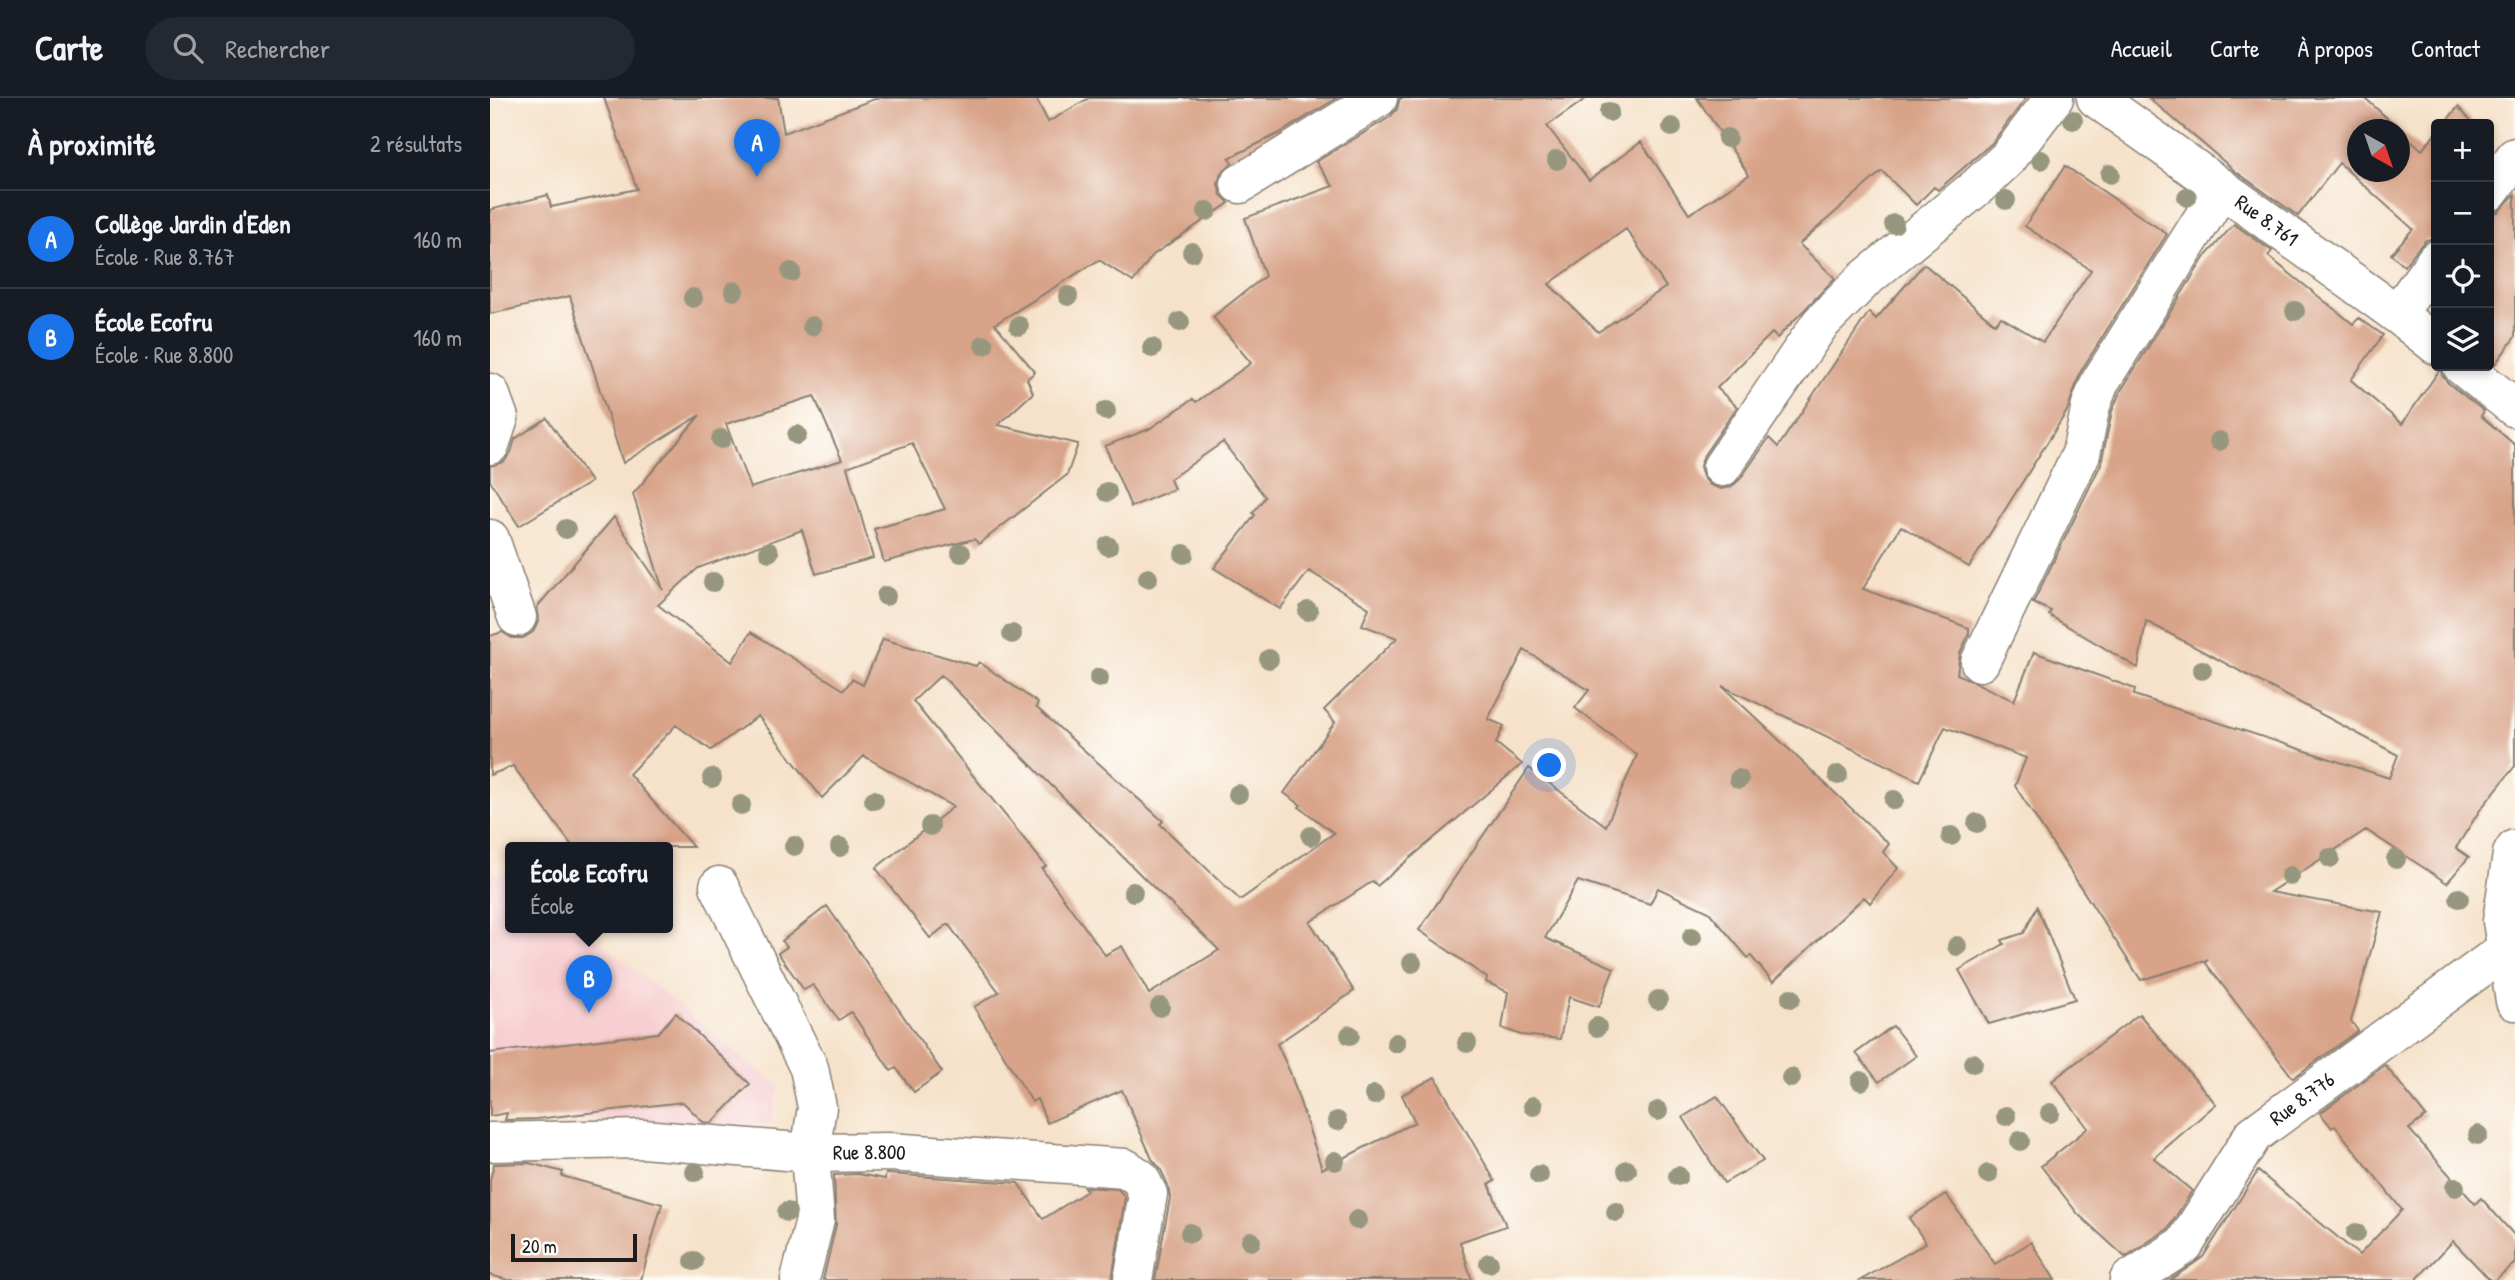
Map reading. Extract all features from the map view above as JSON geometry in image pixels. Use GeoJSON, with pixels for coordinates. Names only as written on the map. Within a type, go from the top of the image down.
{"type":"FeatureCollection","features":[{"type":"Feature","properties":{"kind":"street"},"geometry":{"type":"LineString","coordinates":[[1240,184],[1378,98]]}},
{"type":"Feature","properties":{"kind":"street"},"geometry":{"type":"LineString","coordinates":[[1722,467],[1821,324],[1865,279],[2008,158],[2054,98]]}},
{"type":"Feature","properties":{"kind":"street","name":"Rue 8.761"},"geometry":{"type":"LineString","coordinates":[[2096,98],[2431,341]]}},
{"type":"Feature","properties":{"kind":"street"},"geometry":{"type":"LineString","coordinates":[[2494,185],[2515,157]]}},
{"type":"Feature","properties":{"kind":"street"},"geometry":{"type":"LineString","coordinates":[[1980,662],[2081,454],[2091,405],[2100,382],[2222,188]]}},
{"type":"Feature","properties":{"kind":"street"},"geometry":{"type":"LineString","coordinates":[[2397,314],[2431,267]]}},
{"type":"Feature","properties":{"kind":"street"},"geometry":{"type":"LineString","coordinates":[[2468,371],[2515,408]]}},
{"type":"Feature","properties":{"kind":"street"},"geometry":{"type":"LineString","coordinates":[[490,393],[499,418],[490,445]]}},
{"type":"Feature","properties":{"kind":"street"},"geometry":{"type":"LineString","coordinates":[[490,539],[517,617]]}},
{"type":"Feature","properties":{"kind":"street"},"geometry":{"type":"LineString","coordinates":[[2515,849],[2502,921],[2515,1001]]}},
{"type":"Feature","properties":{"kind":"street"},"geometry":{"type":"LineString","coordinates":[[719,886],[808,1068],[817,1107],[810,1153],[815,1220],[800,1280]]}},
{"type":"Feature","properties":{"kind":"street","name":"Rue 8.776"},"geometry":{"type":"LineString","coordinates":[[2129,1280],[2184,1245],[2253,1135],[2506,949]]}},
{"type":"Feature","properties":{"kind":"street","name":"Rue 8.800"},"geometry":{"type":"LineString","coordinates":[[490,1142],[643,1139],[810,1153],[889,1152],[1125,1168],[1140,1178],[1147,1194],[1133,1280]]}},
{"type":"Feature","properties":{"kind":"shaded area"},"geometry":{"type":"Polygon","coordinates":[[[505,872],[505,933],[592,933],[779,1087],[772,1123],[708,1127],[552,1117],[521,1111],[490,1116],[490,874],[505,872]]]}},
{"type":"Feature","properties":{"kind":"building"},"geometry":{"type":"Polygon","coordinates":[[[604,98],[778,98],[784,133],[877,98],[1036,98],[1048,122],[1089,98],[1337,98],[1278,134],[1229,158],[1232,163],[1221,173],[1218,184],[1221,195],[1229,203],[1153,255],[1133,282],[1099,260],[995,324],[1035,372],[1027,379],[1033,393],[998,425],[1078,444],[1067,475],[979,544],[974,539],[884,562],[874,529],[945,509],[912,443],[847,467],[873,558],[816,574],[802,530],[698,568],[658,605],[732,662],[751,632],[844,690],[852,679],[863,685],[883,639],[976,666],[979,662],[1038,703],[1036,707],[1163,821],[1160,824],[1240,900],[1334,833],[1284,793],[1335,722],[1324,710],[1397,638],[1362,625],[1369,608],[1309,571],[1280,609],[1214,568],[1255,515],[1253,513],[1265,497],[1223,442],[1170,479],[1174,489],[1131,507],[1105,446],[1149,429],[1193,399],[1196,402],[1251,363],[1213,317],[1265,276],[1245,218],[1333,186],[1316,162],[1390,117],[1397,109],[1400,98],[1587,98],[1547,126],[1589,180],[1641,142],[1689,214],[1749,175],[1697,98],[2026,98],[1992,143],[1938,190],[1934,187],[1916,205],[1882,171],[1799,244],[1835,278],[1777,338],[1772,333],[1717,388],[1737,407],[1704,455],[1700,466],[1703,477],[1710,485],[1721,489],[1731,487],[1740,479],[1769,438],[1778,447],[1869,312],[1876,319],[1924,264],[1995,324],[2001,317],[2043,342],[2091,270],[2025,226],[2065,166],[2167,234],[2081,371],[2067,411],[1969,567],[1901,526],[1863,589],[1969,628],[1960,653],[1957,674],[2014,701],[2034,652],[2135,689],[2134,695],[2389,778],[2398,755],[2146,621],[2138,668],[2049,615],[2051,611],[2033,603],[2101,464],[2112,411],[2120,392],[2204,258],[2234,224],[2272,251],[2268,256],[2353,324],[2359,318],[2383,335],[2351,380],[2402,424],[2441,371],[2448,383],[2484,411],[2481,416],[2515,445],[2515,766],[2480,810],[2456,848],[2469,857],[2447,883],[2366,830],[2270,892],[2382,912],[2351,1021],[2358,1031],[2293,1078],[2205,962],[2208,960],[2141,980],[2015,786],[2026,758],[1945,727],[1919,781],[1722,686],[1889,844],[1883,852],[1898,868],[1870,903],[1864,897],[1773,982],[1751,956],[1748,958],[1709,912],[1658,888],[1650,904],[1578,881],[1545,938],[1614,968],[1599,1007],[1569,997],[1560,1039],[1521,1035],[1502,1028],[1508,992],[1486,982],[1487,978],[1419,930],[1529,768],[1606,826],[1637,755],[1575,708],[1589,690],[1524,650],[1488,719],[1504,726],[1496,743],[1522,764],[1377,886],[1373,881],[1310,922],[1354,991],[1277,1044],[1290,1072],[1322,1169],[1415,1122],[1402,1095],[1435,1077],[1495,1181],[1489,1184],[1506,1226],[1460,1242],[1472,1280],[1155,1280],[1170,1198],[1168,1185],[1152,1159],[1122,1090],[1047,1123],[1037,1099],[1032,1102],[974,1007],[999,992],[948,924],[930,938],[876,868],[953,807],[864,756],[822,798],[758,716],[711,750],[676,725],[629,774],[693,847],[673,847],[673,842],[569,842],[513,766],[490,775],[490,636],[502,632],[512,638],[523,638],[533,632],[539,620],[537,607],[614,517],[663,590],[633,494],[700,415],[623,463],[570,296],[490,314],[490,210],[548,195],[551,207],[637,189],[604,98]],[[1626,229],[1549,284],[1598,332],[1666,287],[1626,229]],[[814,396],[726,424],[750,488],[842,460],[814,396]],[[941,675],[913,701],[1046,866],[1042,869],[1105,955],[1122,946],[1149,994],[1219,950],[941,675]]]}},
{"type":"Feature","properties":{"kind":"building"},"geometry":{"type":"Polygon","coordinates":[[[2149,98],[2365,98],[2388,119],[2347,119],[2347,170],[2339,163],[2298,216],[2235,171],[2149,98]]]}},
{"type":"Feature","properties":{"kind":"building"},"geometry":{"type":"Polygon","coordinates":[[[2458,107],[2469,119],[2448,119],[2458,107]]]}},
{"type":"Feature","properties":{"kind":"building"},"geometry":{"type":"Polygon","coordinates":[[[2410,139],[2422,150],[2431,139],[2431,239],[2419,247],[2404,266],[2391,254],[2413,229],[2360,182],[2410,182],[2410,139]]]}},
{"type":"Feature","properties":{"kind":"building"},"geometry":{"type":"Polygon","coordinates":[[[2515,194],[2515,337],[2495,364],[2494,212],[2498,212],[2515,194]]]}},
{"type":"Feature","properties":{"kind":"building"},"geometry":{"type":"Polygon","coordinates":[[[547,418],[591,482],[519,526],[490,481],[490,466],[504,462],[515,439],[547,418]]]}},
{"type":"Feature","properties":{"kind":"building"},"geometry":{"type":"Polygon","coordinates":[[[827,906],[942,1072],[914,1092],[896,1068],[891,1071],[851,1012],[839,1020],[813,985],[804,990],[778,953],[787,947],[782,941],[827,906]]]}},
{"type":"Feature","properties":{"kind":"building"},"geometry":{"type":"Polygon","coordinates":[[[2037,907],[2075,999],[1989,1024],[1959,970],[2004,944],[2002,940],[2024,933],[2037,907]]]}},
{"type":"Feature","properties":{"kind":"building"},"geometry":{"type":"Polygon","coordinates":[[[676,1013],[750,1084],[712,1123],[703,1122],[683,1102],[536,1119],[505,1120],[507,1113],[490,1116],[490,1053],[658,1033],[676,1013]]]}},
{"type":"Feature","properties":{"kind":"building"},"geometry":{"type":"Polygon","coordinates":[[[2139,1014],[2216,1104],[2154,1158],[2192,1191],[2168,1229],[2125,1257],[2078,1214],[2041,1166],[2088,1128],[2052,1081],[2139,1014]]]}},
{"type":"Feature","properties":{"kind":"building"},"geometry":{"type":"Polygon","coordinates":[[[1893,1026],[1916,1056],[1879,1082],[1856,1053],[1893,1026]]]}},
{"type":"Feature","properties":{"kind":"building"},"geometry":{"type":"Polygon","coordinates":[[[2385,1065],[2426,1116],[2409,1129],[2475,1204],[2481,1198],[2515,1236],[2515,1263],[2495,1280],[2490,1280],[2453,1241],[2416,1280],[2170,1280],[2203,1257],[2258,1171],[2359,1255],[2402,1210],[2335,1126],[2332,1128],[2320,1113],[2385,1065]]]}},
{"type":"Feature","properties":{"kind":"building"},"geometry":{"type":"Polygon","coordinates":[[[1717,1096],[1763,1161],[1724,1183],[1683,1117],[1717,1096]]]}},
{"type":"Feature","properties":{"kind":"building"},"geometry":{"type":"Polygon","coordinates":[[[529,1163],[563,1172],[562,1176],[662,1204],[641,1280],[508,1280],[490,1275],[490,1180],[494,1164],[529,1163]]]}},
{"type":"Feature","properties":{"kind":"building"},"geometry":{"type":"Polygon","coordinates":[[[858,1174],[885,1179],[888,1174],[1018,1183],[1043,1219],[1087,1191],[1084,1187],[1118,1189],[1125,1197],[1112,1280],[823,1280],[836,1225],[834,1175],[858,1174]]]}},
{"type":"Feature","properties":{"kind":"building"},"geometry":{"type":"Polygon","coordinates":[[[1946,1194],[1995,1264],[2031,1242],[2055,1280],[1861,1280],[1926,1243],[1909,1218],[1946,1194]]]}},
{"type":"Feature","properties":{"kind":"place","name":"Collège Jardin d'Eden"},"geometry":{"type":"Point","coordinates":[757,177]}},
{"type":"Feature","properties":{"kind":"place","name":"École Ecofru"},"geometry":{"type":"Point","coordinates":[589,1013]}}]}
